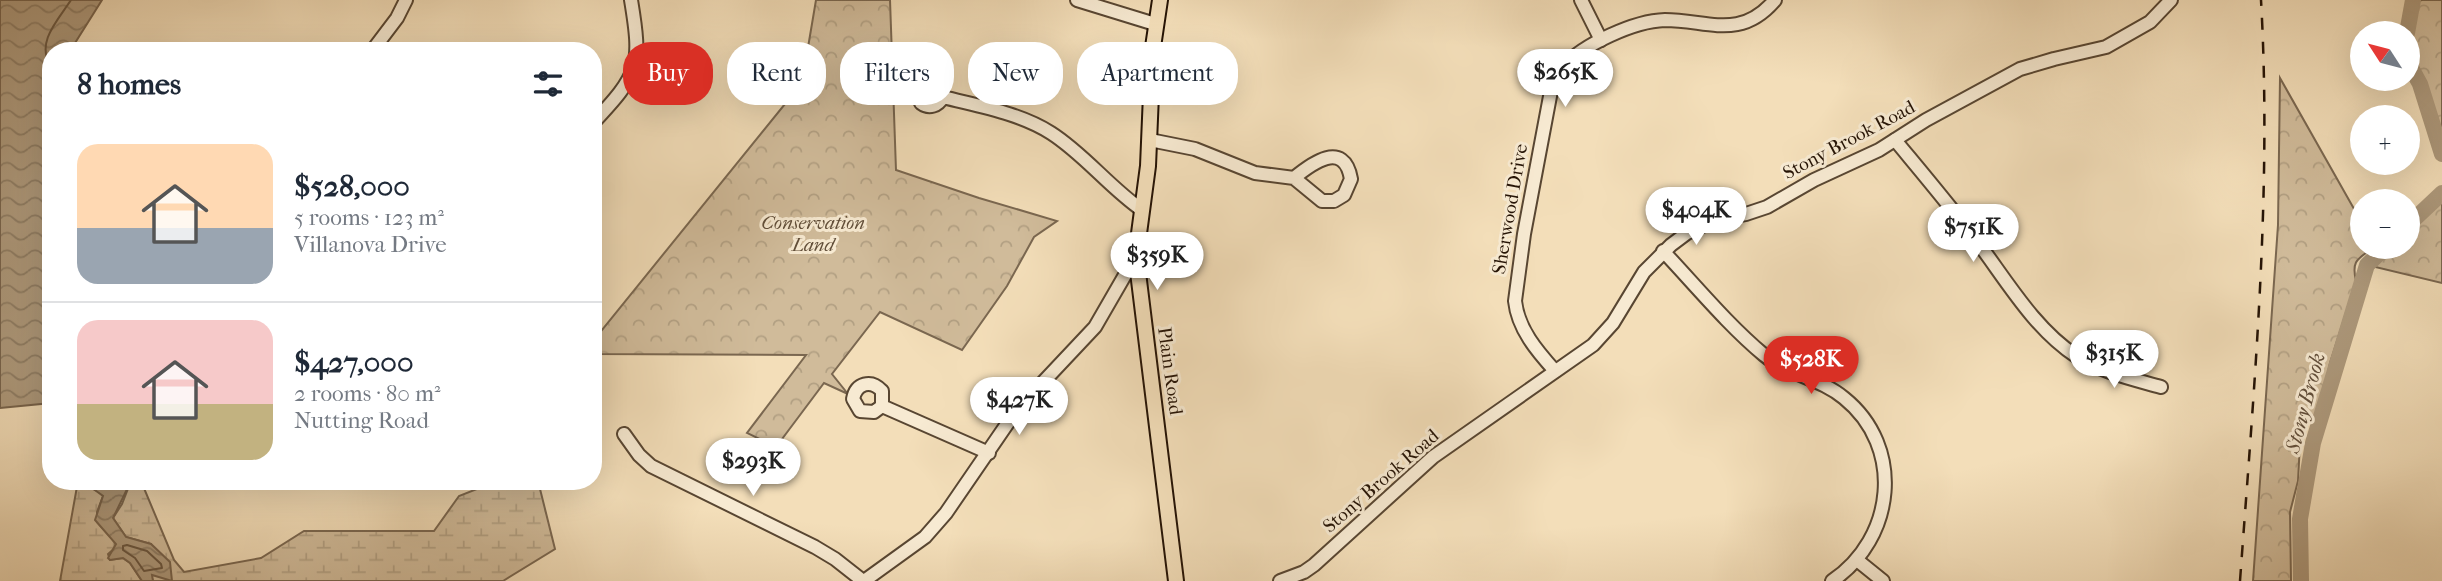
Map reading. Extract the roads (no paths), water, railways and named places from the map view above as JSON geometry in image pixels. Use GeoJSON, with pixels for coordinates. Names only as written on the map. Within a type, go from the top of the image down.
{"type":"FeatureCollection","features":[{"type":"Feature","properties":{"kind":"main road","name":"Plain Road"},"geometry":{"type":"LineString","coordinates":[[1160,0],[1155,24],[1150,139],[1136,256],[1177,581]]}},
{"type":"Feature","properties":{"kind":"street"},"geometry":{"type":"LineString","coordinates":[[379,42],[397,18],[406,0]]}},
{"type":"Feature","properties":{"kind":"street"},"geometry":{"type":"LineString","coordinates":[[602,113],[626,86],[635,65],[637,39],[631,0]]}},
{"type":"Feature","properties":{"kind":"street"},"geometry":{"type":"LineString","coordinates":[[1077,0],[1155,24]]}},
{"type":"Feature","properties":{"kind":"street"},"geometry":{"type":"LineString","coordinates":[[1581,0],[1601,40]]}},
{"type":"Feature","properties":{"kind":"street","name":"Sherwood Drive"},"geometry":{"type":"LineString","coordinates":[[1555,371],[1539,353],[1521,325],[1516,311],[1516,285],[1551,91],[1563,67],[1601,40],[1642,24],[1661,20],[1723,27],[1753,19],[1775,0]]}},
{"type":"Feature","properties":{"kind":"street","name":"Stony Brook Road"},"geometry":{"type":"LineString","coordinates":[[1280,581],[1314,565],[1433,457],[1601,338],[1643,272],[1664,251],[1695,228],[1767,207],[1814,180],[1895,140],[2020,69],[2116,42],[2150,22],[2171,0]]}},
{"type":"Feature","properties":{"kind":"street"},"geometry":{"type":"LineString","coordinates":[[954,100],[1042,128],[1142,210]]}},
{"type":"Feature","properties":{"kind":"street"},"geometry":{"type":"LineString","coordinates":[[1150,139],[1195,149],[1255,173],[1294,178],[1317,198],[1328,202],[1345,195],[1351,178],[1343,162],[1326,157],[1294,178]]}},
{"type":"Feature","properties":{"kind":"street"},"geometry":{"type":"LineString","coordinates":[[1895,140],[1955,212],[2024,305],[2055,341],[2079,358],[2110,372],[2161,387]]}},
{"type":"Feature","properties":{"kind":"street"},"geometry":{"type":"LineString","coordinates":[[1664,251],[1762,354],[1786,370],[1834,390],[1852,404],[1866,421],[1881,453],[1885,498],[1876,531],[1857,560],[1832,581]]}},
{"type":"Feature","properties":{"kind":"street"},"geometry":{"type":"LineString","coordinates":[[624,434],[639,455],[652,466],[814,547],[835,559],[863,581],[925,537],[946,513],[1016,411],[1095,327],[1136,256]]}},
{"type":"Feature","properties":{"kind":"street"},"geometry":{"type":"LineString","coordinates":[[1120,285],[1139,284]]}},
{"type":"Feature","properties":{"kind":"street"},"geometry":{"type":"LineString","coordinates":[[882,406],[989,453]]}},
{"type":"Feature","properties":{"kind":"street"},"geometry":{"type":"LineString","coordinates":[[1857,560],[1883,581]]}},
{"type":"Feature","properties":{"kind":"water"},"geometry":{"type":"Polygon","coordinates":[[[0,0],[102,0],[76,42],[42,42],[42,404],[0,408],[0,0]]]}},
{"type":"Feature","properties":{"kind":"water"},"geometry":{"type":"Polygon","coordinates":[[[95,490],[127,490],[113,518],[126,537],[151,544],[170,562],[172,581],[152,575],[153,581],[142,581],[130,563],[123,558],[108,558],[116,544],[95,520],[103,496],[95,490]]]}},
{"type":"Feature","properties":{"kind":"waterway","name":"Stony Brook"},"geometry":{"type":"LineString","coordinates":[[2409,21],[2413,0]]}},
{"type":"Feature","properties":{"kind":"waterway","name":"Stony Brook"},"geometry":{"type":"LineString","coordinates":[[2412,2],[2421,0]]}},
{"type":"Feature","properties":{"kind":"waterway","name":"Stony Brook"},"geometry":{"type":"LineString","coordinates":[[2420,84],[2442,154]]}},
{"type":"Feature","properties":{"kind":"waterway","name":"Stony Brook"},"geometry":{"type":"LineString","coordinates":[[2420,214],[2442,193]]}},
{"type":"Feature","properties":{"kind":"waterway","name":"Stony Brook"},"geometry":{"type":"LineString","coordinates":[[2301,581],[2300,519],[2313,443],[2367,265],[2373,259]]}},
{"type":"Feature","properties":{"kind":"railway"},"geometry":{"type":"LineString","coordinates":[[2240,581],[2256,363],[2263,218],[2264,73],[2261,0]]}},
{"type":"Feature","properties":{"kind":"park label","name":"Conservation Land"},"geometry":{"type":"Point","coordinates":[813,234]}}]}
